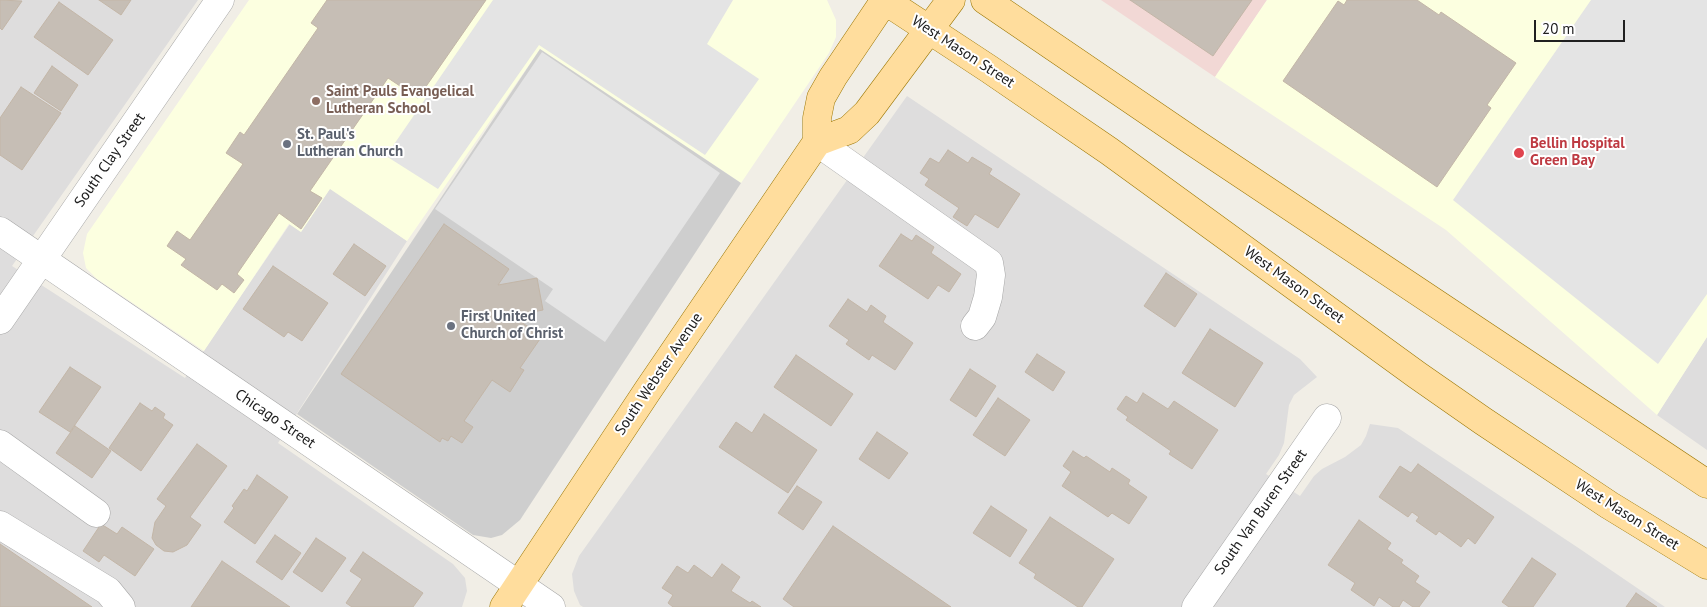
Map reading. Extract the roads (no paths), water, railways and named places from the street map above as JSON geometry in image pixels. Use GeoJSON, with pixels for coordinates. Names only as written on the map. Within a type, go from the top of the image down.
{"type":"FeatureCollection","features":[{"type":"Feature","properties":{"kind":"main road"},"geometry":{"type":"LineString","coordinates":[[884,0],[833,76],[821,98],[817,118],[817,142],[841,133],[855,125],[878,99],[951,0]]}},
{"type":"Feature","properties":{"kind":"main road","name":"West Mason Street"},"geometry":{"type":"LineString","coordinates":[[884,0],[989,68],[1109,151],[1483,421],[1609,505],[1707,565]]}},
{"type":"Feature","properties":{"kind":"main road"},"geometry":{"type":"LineString","coordinates":[[985,0],[1192,141],[1707,484]]}},
{"type":"Feature","properties":{"kind":"main road","name":"South Webster Avenue"},"geometry":{"type":"LineString","coordinates":[[512,596],[648,390],[817,142]]}},
{"type":"Feature","properties":{"kind":"street","name":"South Clay Street"},"geometry":{"type":"LineString","coordinates":[[0,320],[220,0]]}},
{"type":"Feature","properties":{"kind":"street"},"geometry":{"type":"LineString","coordinates":[[817,142],[989,263],[991,274],[988,297],[982,318],[976,326]]}},
{"type":"Feature","properties":{"kind":"street","name":"Chicago Street"},"geometry":{"type":"LineString","coordinates":[[0,231],[512,596],[551,607]]}},
{"type":"Feature","properties":{"kind":"street","name":"South Van Buren Street"},"geometry":{"type":"LineString","coordinates":[[1196,607],[1327,418]]}},
{"type":"Feature","properties":{"kind":"street"},"geometry":{"type":"LineString","coordinates":[[0,444],[96,513]]}},
{"type":"Feature","properties":{"kind":"street"},"geometry":{"type":"LineString","coordinates":[[0,525],[108,591],[120,607]]}},
{"type":"Feature","properties":{"kind":"place","name":"Saint Pauls Evangelical Lutheran School"},"geometry":{"type":"Point","coordinates":[316,101]}},
{"type":"Feature","properties":{"kind":"place","name":"St. Paul's Lutheran Church"},"geometry":{"type":"Point","coordinates":[287,144]}},
{"type":"Feature","properties":{"kind":"place","name":"Bellin Hospital Green Bay"},"geometry":{"type":"Point","coordinates":[1519,153]}},
{"type":"Feature","properties":{"kind":"place","name":"First United Church of Christ"},"geometry":{"type":"Point","coordinates":[451,326]}}]}
